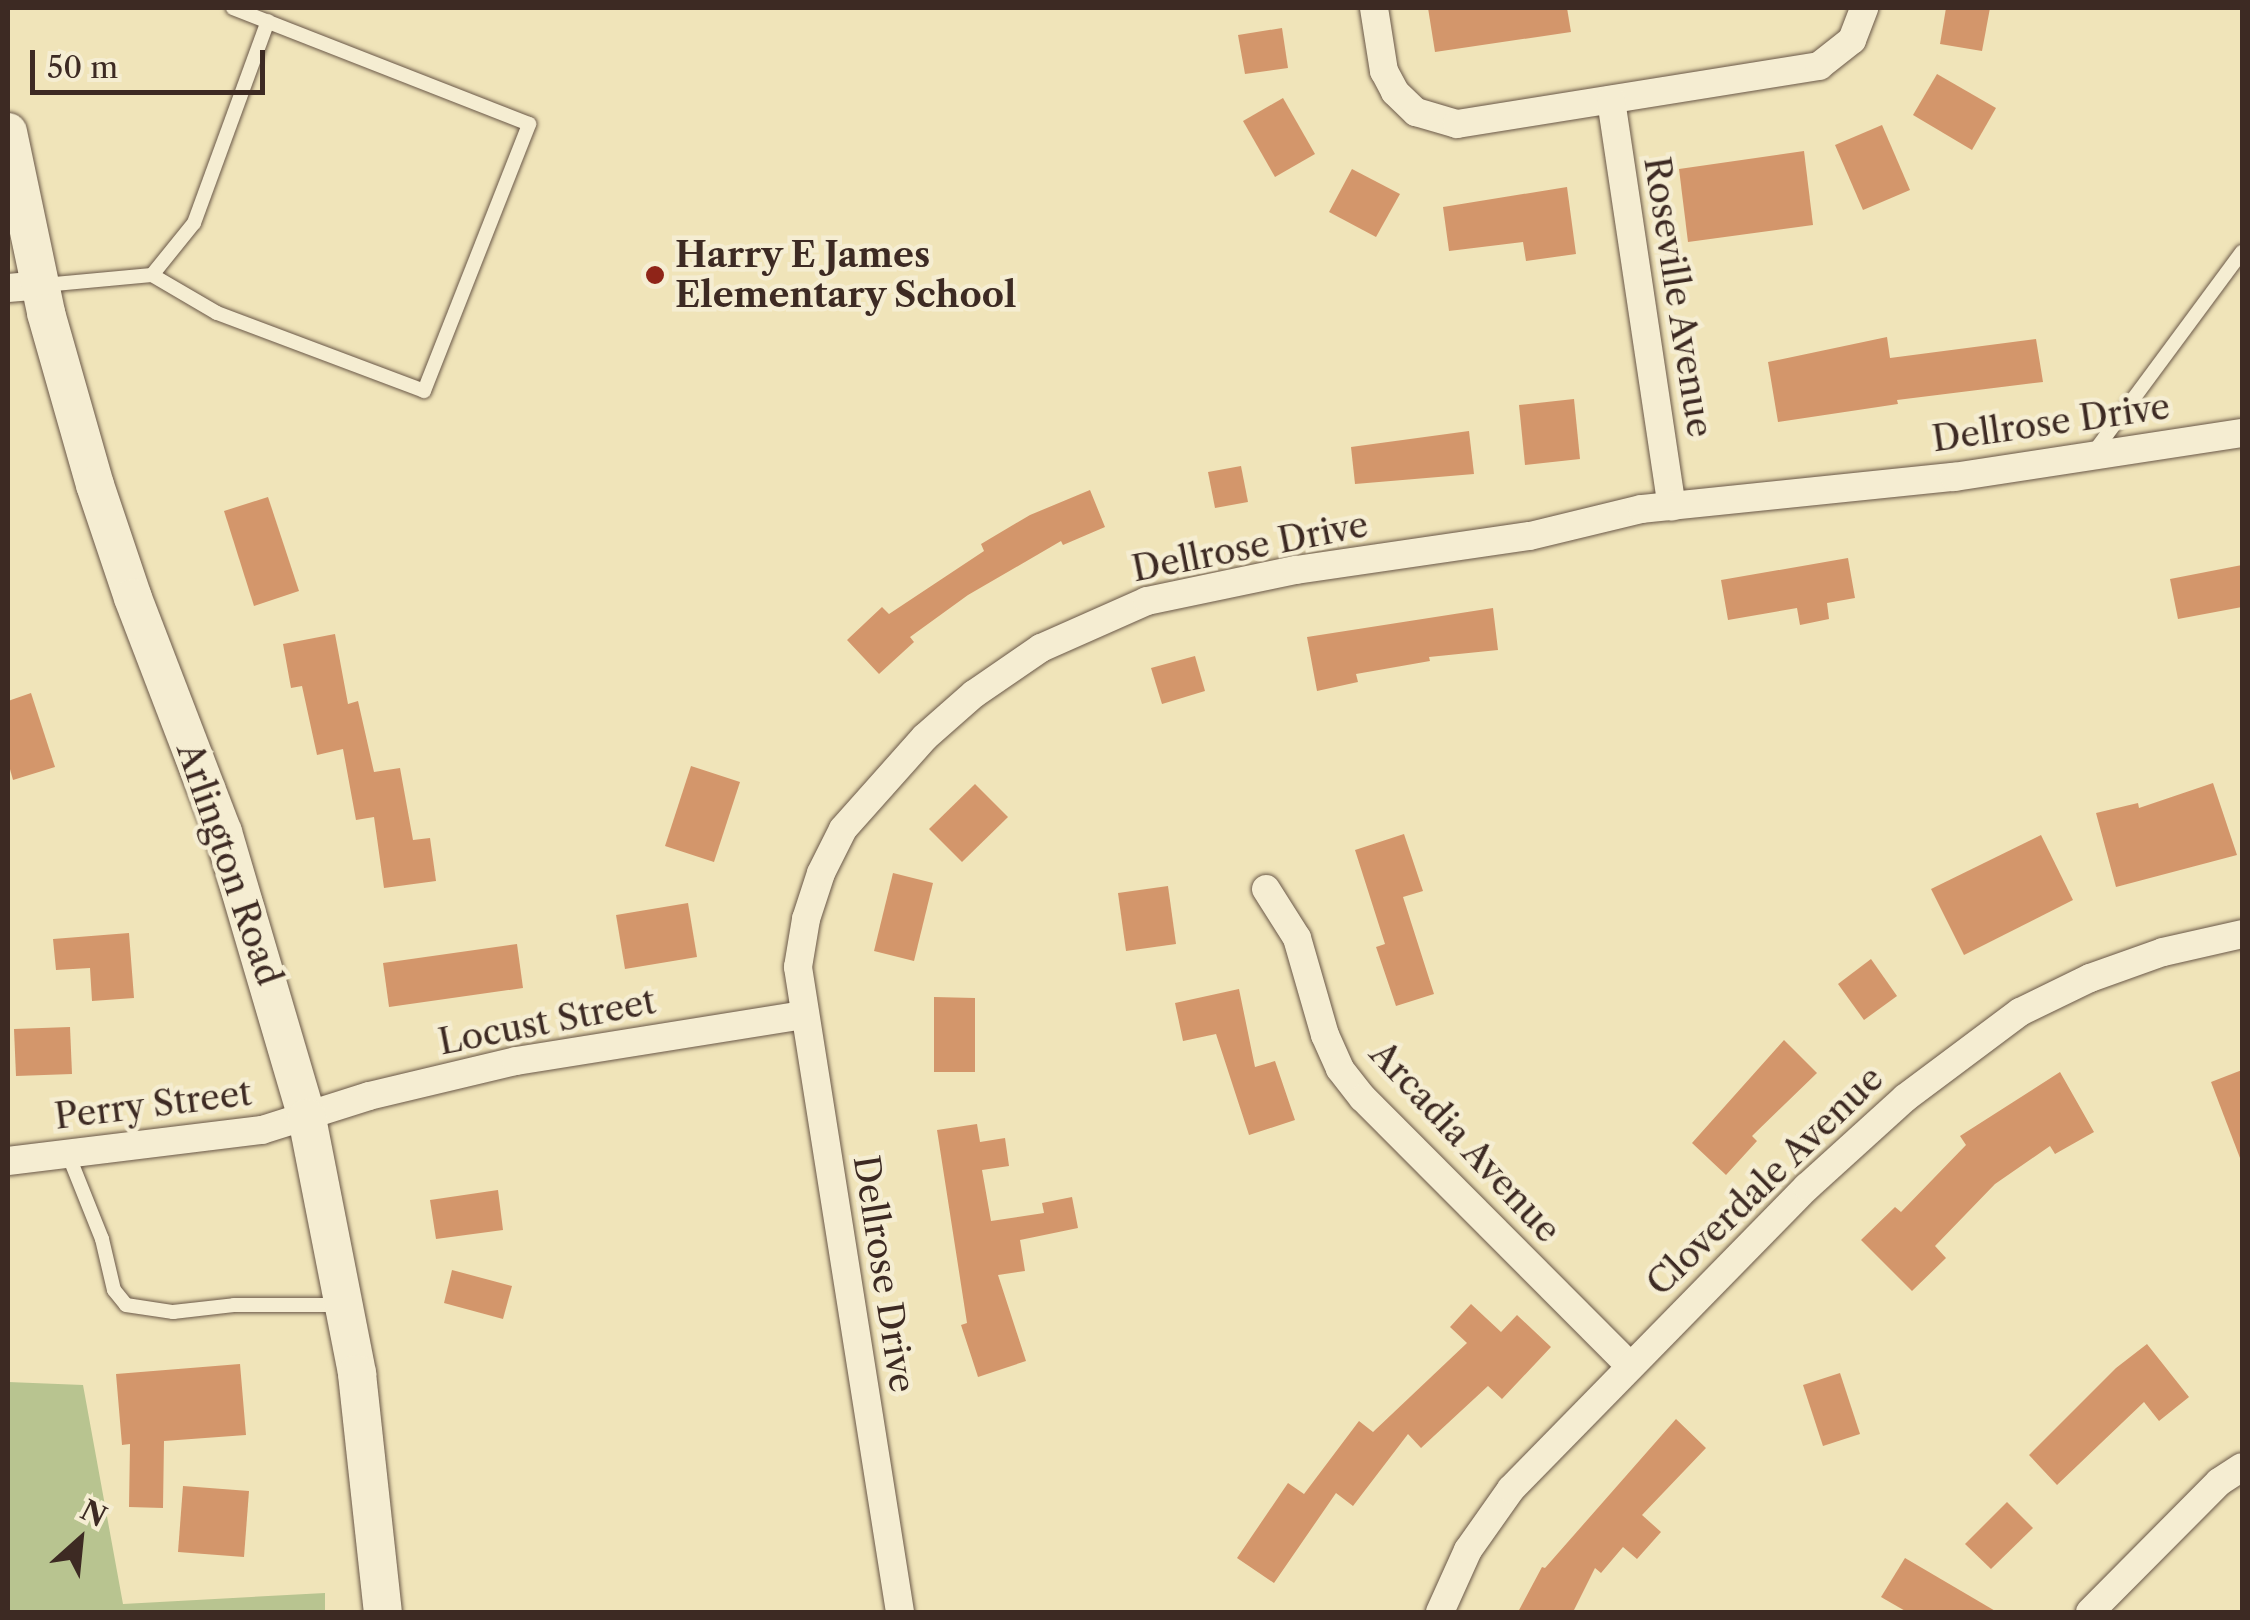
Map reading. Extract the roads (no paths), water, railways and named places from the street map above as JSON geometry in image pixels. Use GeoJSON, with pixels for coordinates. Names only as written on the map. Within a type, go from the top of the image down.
{"type":"FeatureCollection","features":[{"type":"Feature","properties":{"kind":"main road","name":"Arlington Road"},"geometry":{"type":"LineString","coordinates":[[8,132],[24,286],[133,598],[223,832],[307,1118],[344,1305],[370,1469],[383,1612]]}},
{"type":"Feature","properties":{"kind":"street"},"geometry":{"type":"LineString","coordinates":[[1374,8],[1384,71],[1395,92],[1433,120],[1457,124],[1819,66],[1852,40],[1864,8]]}},
{"type":"Feature","properties":{"kind":"street","name":"Roseville Avenue"},"geometry":{"type":"LineString","coordinates":[[1611,100],[1672,506]]}},
{"type":"Feature","properties":{"kind":"street","name":"Dellrose Drive"},"geometry":{"type":"LineString","coordinates":[[900,1612],[798,968],[806,920],[821,873],[843,829],[925,737],[974,694],[1041,648],[1147,601],[1296,570],[1530,536],[1672,506],[1954,477],[2242,433]]}},
{"type":"Feature","properties":{"kind":"street","name":"Arcadia Avenue"},"geometry":{"type":"LineString","coordinates":[[1266,889],[1296,938],[1324,1035],[1340,1069],[1363,1098],[1629,1364]]}},
{"type":"Feature","properties":{"kind":"street","name":"Cloverdale Avenue"},"geometry":{"type":"LineString","coordinates":[[1440,1612],[1468,1550],[1498,1505],[1629,1364],[1807,1187],[1904,1098],[1989,1032],[2090,978],[2162,952],[2242,934]]}},
{"type":"Feature","properties":{"kind":"street","name":"Locust Street"},"geometry":{"type":"LineString","coordinates":[[307,1118],[369,1096],[516,1061],[804,1015]]}},
{"type":"Feature","properties":{"kind":"street","name":"Perry Street"},"geometry":{"type":"LineString","coordinates":[[8,1161],[262,1130],[307,1118]]}},
{"type":"Feature","properties":{"kind":"street"},"geometry":{"type":"LineString","coordinates":[[2090,1612],[2219,1482],[2242,1467]]}},
{"type":"Feature","properties":{"kind":"lane"},"geometry":{"type":"LineString","coordinates":[[24,286],[152,275],[217,313],[424,391],[529,124],[233,8]]}},
{"type":"Feature","properties":{"kind":"lane"},"geometry":{"type":"LineString","coordinates":[[152,275],[194,222],[268,21]]}},
{"type":"Feature","properties":{"kind":"lane"},"geometry":{"type":"LineString","coordinates":[[2091,456],[2242,252]]}},
{"type":"Feature","properties":{"kind":"lane"},"geometry":{"type":"LineString","coordinates":[[68,1154],[102,1239],[114,1290],[126,1305],[173,1312],[234,1305],[344,1305]]}},
{"type":"Feature","properties":{"kind":"place","name":"Harry E James Elementary School"},"geometry":{"type":"Point","coordinates":[655,275]}}]}
